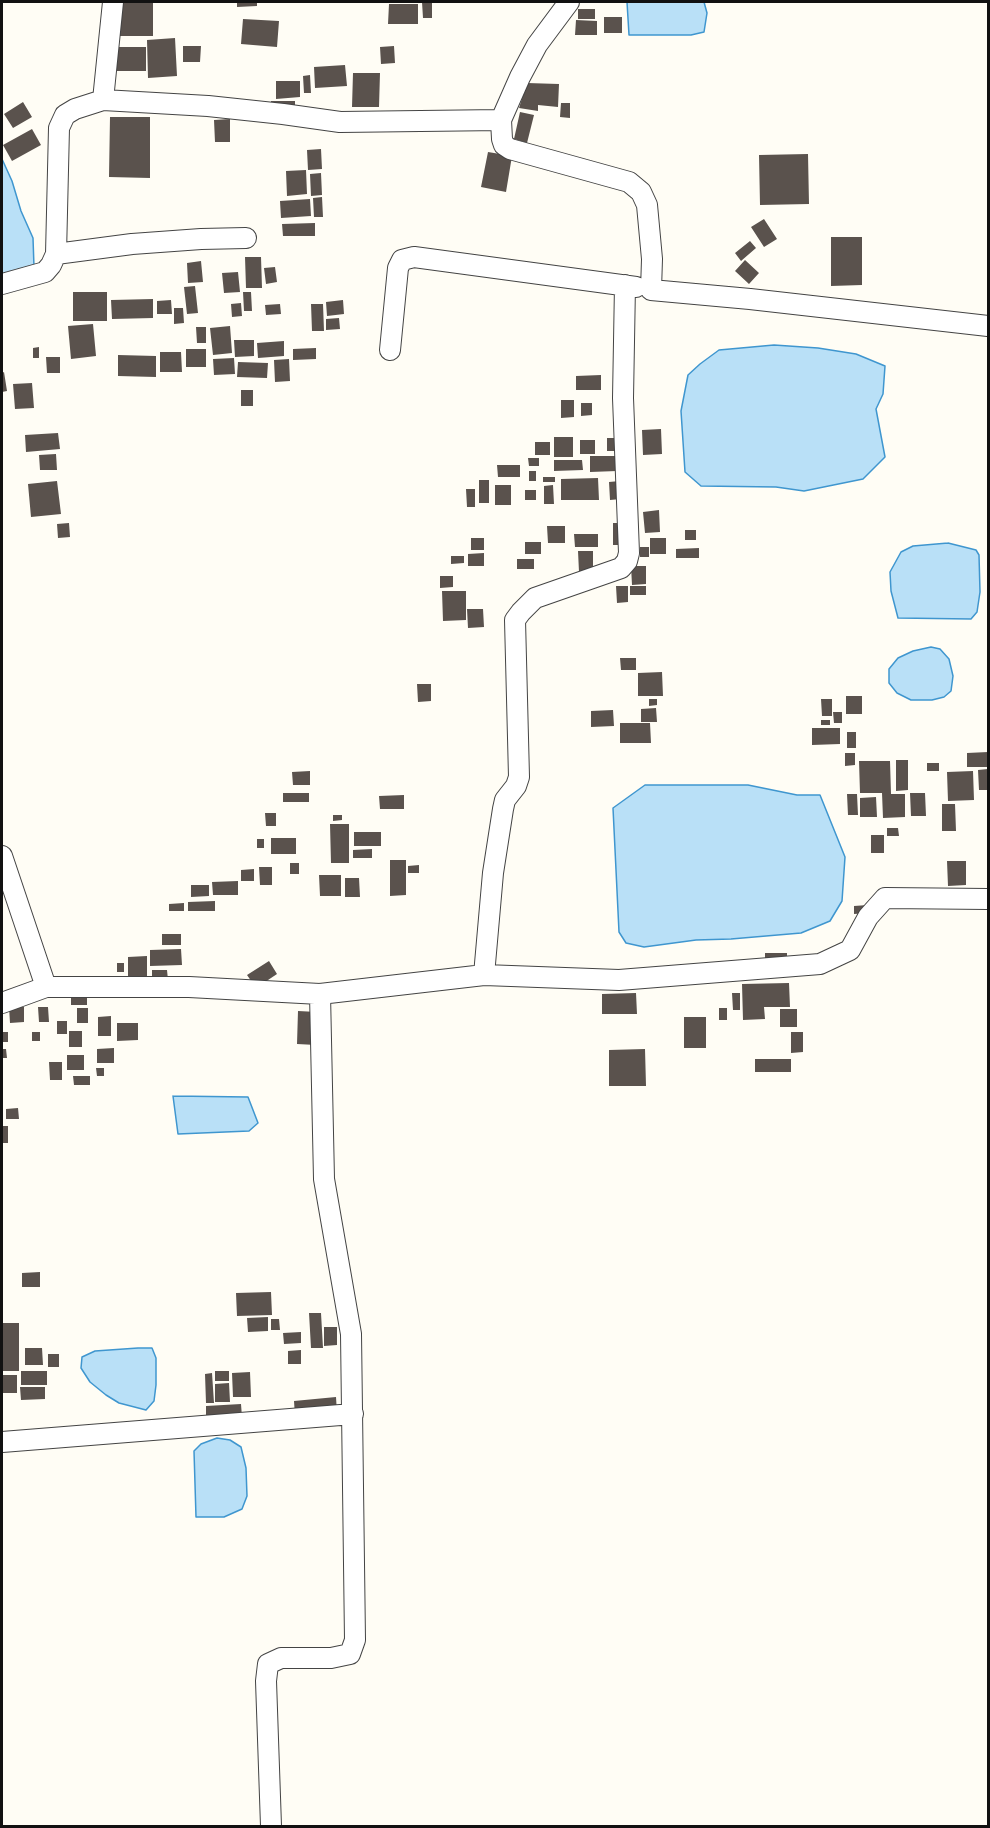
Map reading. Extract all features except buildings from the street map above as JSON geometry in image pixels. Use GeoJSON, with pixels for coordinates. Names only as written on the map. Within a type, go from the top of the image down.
{"type":"FeatureCollection","features":[{"type":"Feature","properties":{"kind":"street"},"geometry":{"type":"LineString","coordinates":[[103,100],[113,2]]}},
{"type":"Feature","properties":{"kind":"street"},"geometry":{"type":"LineString","coordinates":[[569,2],[537,45],[520,77],[501,120],[502,139],[504,145],[510,150],[629,182],[641,192],[647,205],[652,259],[651,290]]}},
{"type":"Feature","properties":{"kind":"street"},"geometry":{"type":"LineString","coordinates":[[2,284],[45,272],[56,254],[59,129],[65,115],[75,109],[103,100],[208,106],[340,122],[501,120]]}},
{"type":"Feature","properties":{"kind":"street"},"geometry":{"type":"LineString","coordinates":[[56,254],[201,238],[246,238]]}},
{"type":"Feature","properties":{"kind":"street"},"geometry":{"type":"LineString","coordinates":[[390,350],[398,268],[402,260],[414,257],[651,290],[750,298],[988,326]]}},
{"type":"Feature","properties":{"kind":"street"},"geometry":{"type":"LineString","coordinates":[[484,975],[503,809],[505,800],[516,786],[519,777],[515,620],[535,598],[621,568],[627,561],[629,553],[623,398],[625,285]]}},
{"type":"Feature","properties":{"kind":"street"},"geometry":{"type":"LineString","coordinates":[[2,856],[46,987]]}},
{"type":"Feature","properties":{"kind":"street"},"geometry":{"type":"LineString","coordinates":[[2,1003],[46,987],[189,987],[320,994],[484,975],[619,980],[820,964],[850,950],[868,917],[885,898],[988,899]]}},
{"type":"Feature","properties":{"kind":"street"},"geometry":{"type":"LineString","coordinates":[[271,1827],[266,1681],[268,1664],[281,1658],[331,1658],[350,1654],[355,1640],[351,1334],[324,1179],[320,994]]}},
{"type":"Feature","properties":{"kind":"street"},"geometry":{"type":"LineString","coordinates":[[2,1442],[353,1414]]}},
{"type":"Feature","properties":{"kind":"water"},"geometry":{"type":"Polygon","coordinates":[[[627,2],[704,2],[707,13],[704,32],[691,35],[629,35],[627,2]]]}},
{"type":"Feature","properties":{"kind":"water"},"geometry":{"type":"Polygon","coordinates":[[[2,159],[33,238],[34,267],[2,278],[2,159]]]}},
{"type":"Feature","properties":{"kind":"water"},"geometry":{"type":"Polygon","coordinates":[[[774,345],[818,348],[856,354],[885,366],[883,394],[876,409],[885,457],[863,479],[804,491],[776,487],[701,486],[685,472],[681,411],[688,375],[719,350],[774,345]]]}},
{"type":"Feature","properties":{"kind":"water"},"geometry":{"type":"Polygon","coordinates":[[[948,543],[976,550],[979,555],[980,592],[977,612],[971,619],[898,618],[891,591],[890,572],[901,552],[913,546],[948,543]]]}},
{"type":"Feature","properties":{"kind":"water"},"geometry":{"type":"Polygon","coordinates":[[[931,647],[940,649],[949,659],[953,676],[951,691],[944,697],[932,700],[911,700],[897,693],[889,683],[889,669],[898,658],[913,651],[931,647]]]}},
{"type":"Feature","properties":{"kind":"water"},"geometry":{"type":"Polygon","coordinates":[[[645,785],[748,785],[797,795],[820,795],[845,857],[842,901],[830,921],[801,933],[696,940],[644,947],[626,943],[619,932],[613,808],[645,785]]]}},
{"type":"Feature","properties":{"kind":"water"},"geometry":{"type":"Polygon","coordinates":[[[173,1096],[248,1097],[258,1123],[249,1131],[178,1134],[173,1096]]]}},
{"type":"Feature","properties":{"kind":"water"},"geometry":{"type":"Polygon","coordinates":[[[152,1348],[156,1358],[154,1401],[146,1410],[119,1403],[106,1395],[90,1382],[81,1368],[82,1357],[95,1351],[152,1348]]]}},
{"type":"Feature","properties":{"kind":"water"},"geometry":{"type":"Polygon","coordinates":[[[217,1438],[230,1440],[241,1447],[246,1468],[247,1496],[242,1509],[224,1517],[196,1517],[194,1451],[201,1444],[217,1438]]]}}]}
